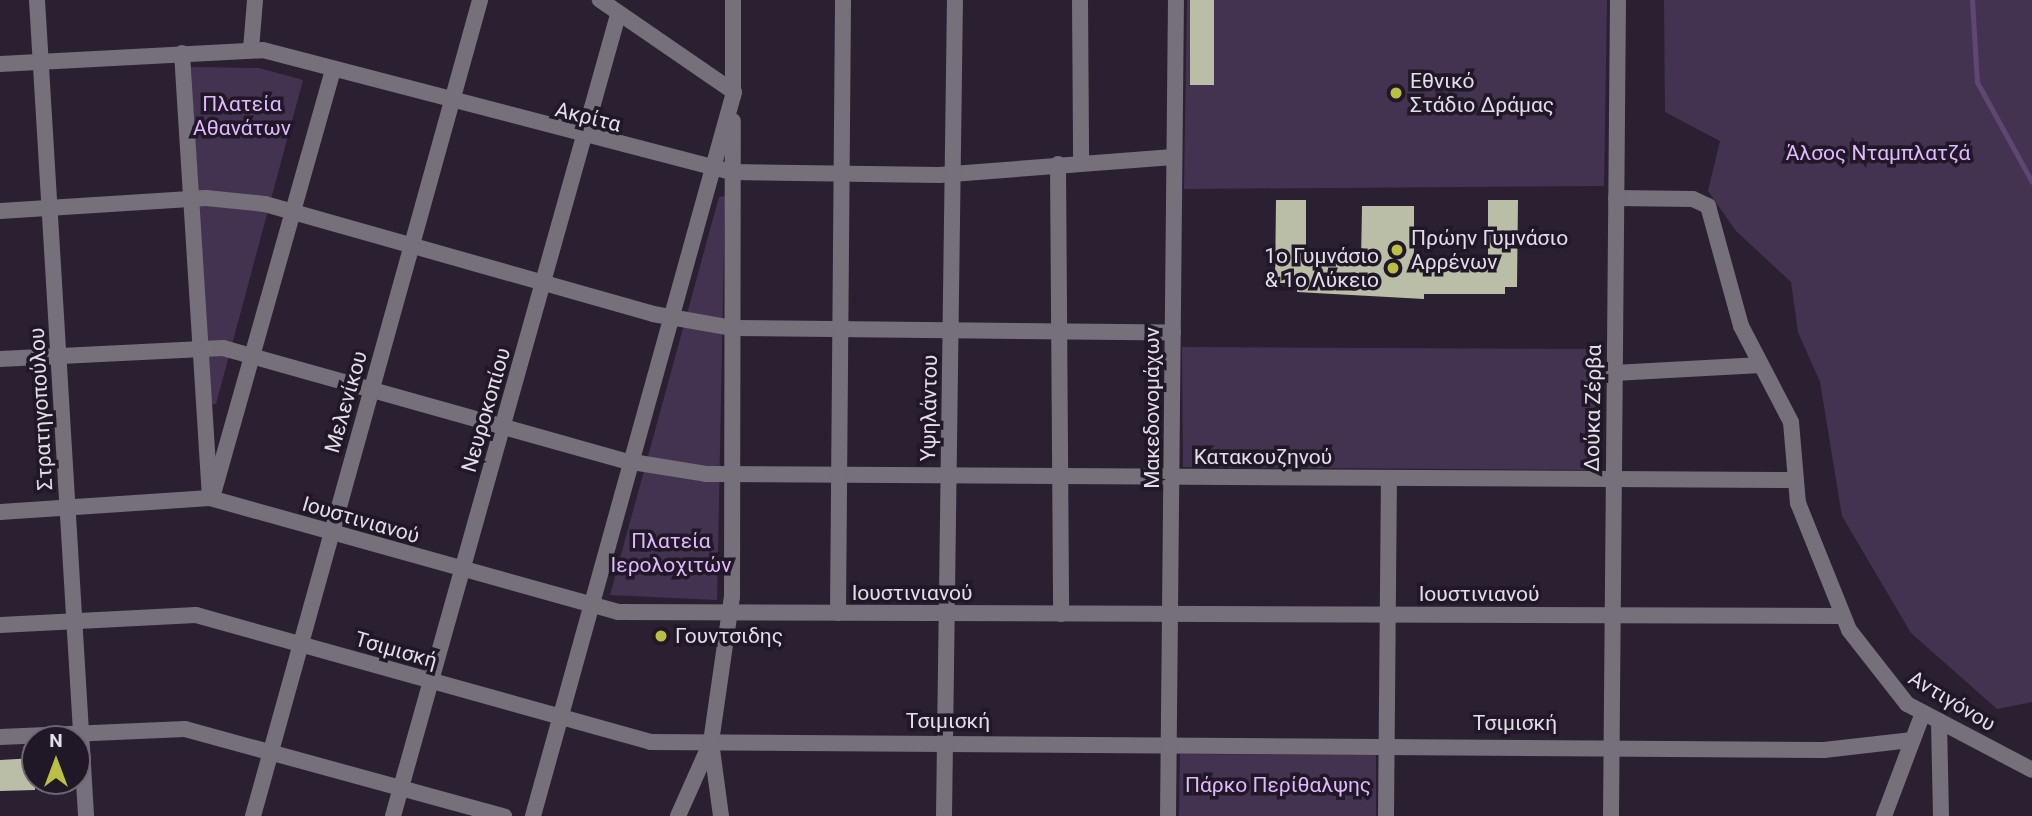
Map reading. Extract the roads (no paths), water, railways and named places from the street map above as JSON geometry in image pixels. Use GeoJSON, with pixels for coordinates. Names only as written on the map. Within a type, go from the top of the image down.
{"type":"FeatureCollection","features":[{"type":"Feature","properties":{"kind":"street","name":"Στρατηγοπούλου"},"geometry":{"type":"LineString","coordinates":[[37,0],[81,725]]}},
{"type":"Feature","properties":{"kind":"street"},"geometry":{"type":"LineString","coordinates":[[251,49],[256,0]]}},
{"type":"Feature","properties":{"kind":"street","name":"Μελενίκου"},"geometry":{"type":"LineString","coordinates":[[253,816],[480,0]]}},
{"type":"Feature","properties":{"kind":"street"},"geometry":{"type":"LineString","coordinates":[[600,0],[618,15],[734,92]]}},
{"type":"Feature","properties":{"kind":"street"},"geometry":{"type":"LineString","coordinates":[[678,816],[711,741],[730,613],[733,0]]}},
{"type":"Feature","properties":{"kind":"street"},"geometry":{"type":"LineString","coordinates":[[838,613],[843,0]]}},
{"type":"Feature","properties":{"kind":"street","name":"Υψηλάντου"},"geometry":{"type":"LineString","coordinates":[[944,816],[955,0]]}},
{"type":"Feature","properties":{"kind":"street"},"geometry":{"type":"LineString","coordinates":[[1080,0],[1081,163]]}},
{"type":"Feature","properties":{"kind":"street","name":"Μακεδονομάχων"},"geometry":{"type":"LineString","coordinates":[[1168,816],[1176,0]]}},
{"type":"Feature","properties":{"kind":"street","name":"Δούκα Ζέρβα"},"geometry":{"type":"LineString","coordinates":[[1611,816],[1618,0]]}},
{"type":"Feature","properties":{"kind":"street","name":"Νευροκοπίου"},"geometry":{"type":"LineString","coordinates":[[393,816],[618,15]]}},
{"type":"Feature","properties":{"kind":"street","name":"Ακρίτα"},"geometry":{"type":"LineString","coordinates":[[0,64],[251,49],[584,138],[732,172],[953,172],[1173,158]]}},
{"type":"Feature","properties":{"kind":"street"},"geometry":{"type":"LineString","coordinates":[[182,53],[189,199],[210,498]]}},
{"type":"Feature","properties":{"kind":"street"},"geometry":{"type":"LineString","coordinates":[[210,498],[254,355],[333,71]]}},
{"type":"Feature","properties":{"kind":"street"},"geometry":{"type":"LineString","coordinates":[[533,816],[674,320],[734,92]]}},
{"type":"Feature","properties":{"kind":"street"},"geometry":{"type":"LineString","coordinates":[[1058,164],[1061,614]]}},
{"type":"Feature","properties":{"kind":"street","name":"Αντιγόνου"},"geometry":{"type":"LineString","coordinates":[[1616,198],[1693,199],[1708,206],[1733,304],[1793,430],[1794,480],[1807,533],[1841,616],[1887,684],[1923,713],[2032,771]]}},
{"type":"Feature","properties":{"kind":"street"},"geometry":{"type":"LineString","coordinates":[[0,211],[189,199],[295,211],[674,320],[732,328],[1173,333]]}},
{"type":"Feature","properties":{"kind":"street","name":"Κατακουζηνού"},"geometry":{"type":"LineString","coordinates":[[0,359],[199,347],[254,355],[632,463],[732,475],[1794,480]]}},
{"type":"Feature","properties":{"kind":"street"},"geometry":{"type":"LineString","coordinates":[[1614,373],[1761,365]]}},
{"type":"Feature","properties":{"kind":"street"},"geometry":{"type":"LineString","coordinates":[[1386,816],[1389,478]]}},
{"type":"Feature","properties":{"kind":"street","name":"Ιουστινιανού"},"geometry":{"type":"LineString","coordinates":[[0,512],[210,498],[592,609],[730,613],[1841,616]]}},
{"type":"Feature","properties":{"kind":"street","name":"Τσιμισκή"},"geometry":{"type":"LineString","coordinates":[[0,625],[191,614],[644,741],[1386,743],[1824,750],[1912,740]]}},
{"type":"Feature","properties":{"kind":"street"},"geometry":{"type":"LineString","coordinates":[[1884,816],[1923,713]]}},
{"type":"Feature","properties":{"kind":"street"},"geometry":{"type":"LineString","coordinates":[[1940,721],[1941,816]]}},
{"type":"Feature","properties":{"kind":"street"},"geometry":{"type":"LineString","coordinates":[[91,732],[185,729],[504,816]]}},
{"type":"Feature","properties":{"kind":"street"},"geometry":{"type":"LineString","coordinates":[[0,737],[21,736]]}},
{"type":"Feature","properties":{"kind":"street"},"geometry":{"type":"LineString","coordinates":[[711,741],[721,816]]}},
{"type":"Feature","properties":{"kind":"street","name":"Στρατηγοπούλου"},"geometry":{"type":"LineString","coordinates":[[85,795],[86,816]]}},
{"type":"Feature","properties":{"kind":"waterway"},"geometry":{"type":"LineString","coordinates":[[1972,0],[1977,82],[2032,182]]}},
{"type":"Feature","properties":{"kind":"place","name":"Εθνικό Στάδιο Δράμας"},"geometry":{"type":"Point","coordinates":[1396,93]}},
{"type":"Feature","properties":{"kind":"place","name":"Πρώην Γυμνάσιο Αρρένων"},"geometry":{"type":"Point","coordinates":[1397,250]}},
{"type":"Feature","properties":{"kind":"place","name":"1o Γυμνάσιο & 1ο Λύκειο"},"geometry":{"type":"Point","coordinates":[1393,268]}},
{"type":"Feature","properties":{"kind":"place","name":"Γουντσιδης"},"geometry":{"type":"Point","coordinates":[661,636]}},
{"type":"Feature","properties":{"kind":"park label","name":"Πλατεία Αθανάτων"},"geometry":{"type":"Point","coordinates":[242,116]}},
{"type":"Feature","properties":{"kind":"park label","name":"Άλσος Νταμπλατζά"},"geometry":{"type":"Point","coordinates":[1878,153]}},
{"type":"Feature","properties":{"kind":"park label","name":"Πλατεία Ιερολοχιτών"},"geometry":{"type":"Point","coordinates":[671,553]}},
{"type":"Feature","properties":{"kind":"park label","name":"Πάρκο Περίθαλψης"},"geometry":{"type":"Point","coordinates":[1278,785]}}]}
